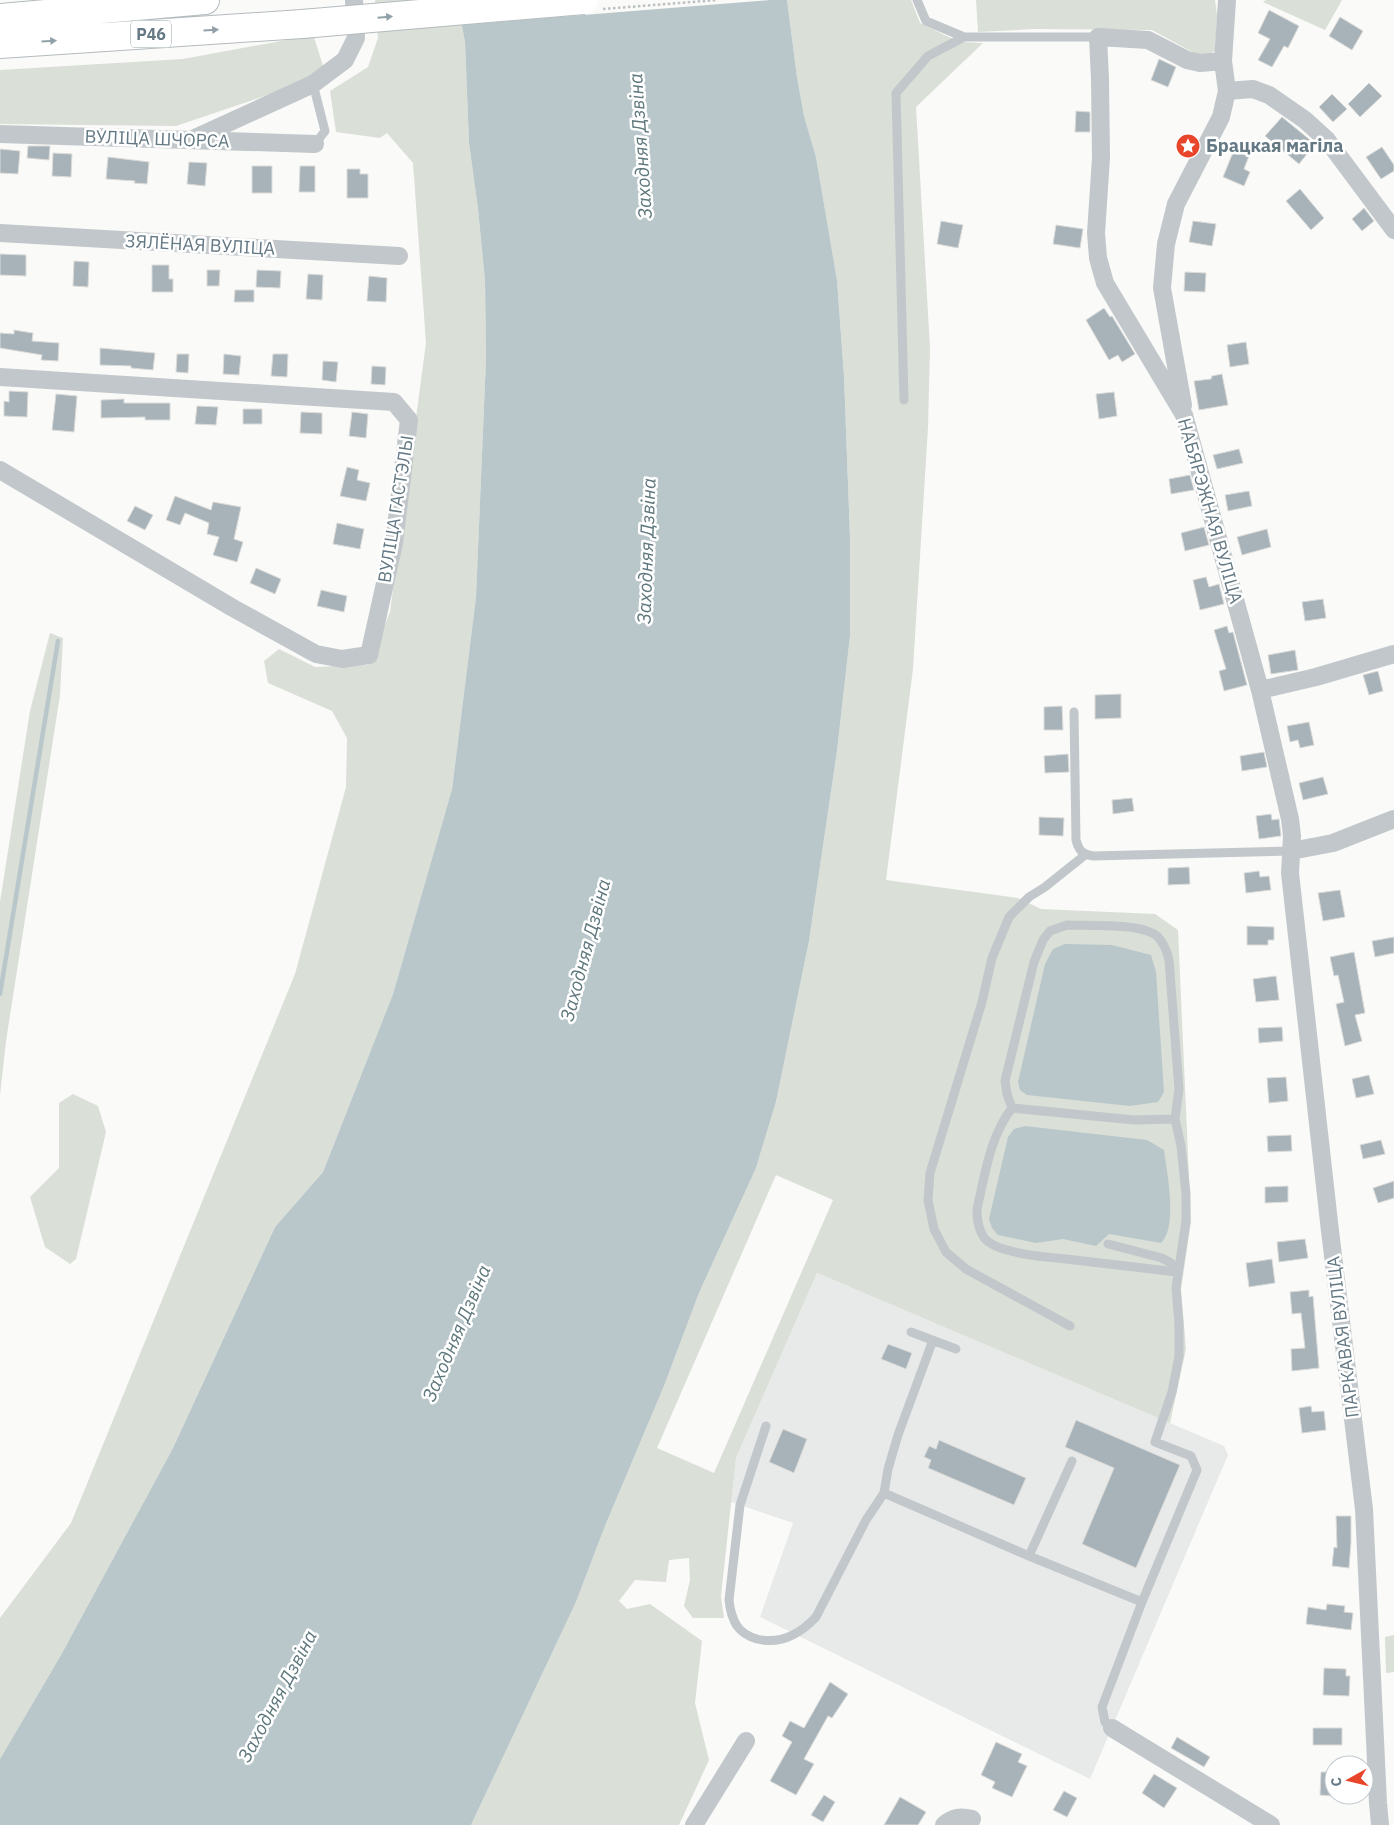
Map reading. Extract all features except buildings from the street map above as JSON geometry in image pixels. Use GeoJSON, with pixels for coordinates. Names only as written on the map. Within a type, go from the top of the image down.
{"type":"FeatureCollection","features":[{"type":"Feature","properties":{"kind":"main road","name":"Р46"},"geometry":{"type":"LineString","coordinates":[[0,18],[205,0]]}},
{"type":"Feature","properties":{"kind":"main road","name":"Р46"},"geometry":{"type":"LineString","coordinates":[[0,44],[302,24],[584,0]]}},
{"type":"Feature","properties":{"kind":"street"},"geometry":{"type":"LineString","coordinates":[[192,140],[313,84],[344,60],[356,38],[354,0]]}},
{"type":"Feature","properties":{"kind":"street"},"geometry":{"type":"LineString","coordinates":[[1184,415],[1162,288],[1166,244],[1176,204],[1221,117],[1227,91],[1223,61],[1227,0]]}},
{"type":"Feature","properties":{"kind":"street"},"geometry":{"type":"LineString","coordinates":[[1098,38],[1148,40],[1187,60],[1200,63],[1223,61]]}},
{"type":"Feature","properties":{"kind":"street","name":"НАБЯРЭЖНАЯ ВУЛІЦА"},"geometry":{"type":"LineString","coordinates":[[1098,38],[1101,158],[1096,233],[1098,258],[1105,283],[1184,415],[1260,690],[1290,819],[1291,851]]}},
{"type":"Feature","properties":{"kind":"street"},"geometry":{"type":"LineString","coordinates":[[1227,91],[1253,89],[1269,95],[1305,120],[1327,140],[1394,230]]}},
{"type":"Feature","properties":{"kind":"street","name":"ВУЛІЦА ШЧОРСА"},"geometry":{"type":"LineString","coordinates":[[0,134],[315,144]]}},
{"type":"Feature","properties":{"kind":"street","name":"ЗЯЛЁНАЯ ВУЛІЦА"},"geometry":{"type":"LineString","coordinates":[[0,233],[399,256]]}},
{"type":"Feature","properties":{"kind":"street","name":"ВУЛІЦА ГАСТЭЛЫ"},"geometry":{"type":"LineString","coordinates":[[0,377],[394,402],[409,420],[394,544],[369,655],[342,659],[316,654],[233,608],[0,470]]}},
{"type":"Feature","properties":{"kind":"street"},"geometry":{"type":"LineString","coordinates":[[1260,690],[1316,677],[1394,654]]}},
{"type":"Feature","properties":{"kind":"street"},"geometry":{"type":"LineString","coordinates":[[1291,851],[1333,843],[1394,819]]}},
{"type":"Feature","properties":{"kind":"street","name":"ПАРКАВАЯ ВУЛІЦА"},"geometry":{"type":"LineString","coordinates":[[1291,851],[1290,873],[1292,893],[1364,1509],[1380,1825]]}},
{"type":"Feature","properties":{"kind":"street"},"geometry":{"type":"LineString","coordinates":[[1112,1728],[1271,1825]]}},
{"type":"Feature","properties":{"kind":"street"},"geometry":{"type":"LineString","coordinates":[[694,1825],[746,1741]]}},
{"type":"Feature","properties":{"kind":"street"},"geometry":{"type":"LineString","coordinates":[[944,1825],[955,1818],[964,1817],[972,1819]]}},
{"type":"Feature","properties":{"kind":"lane"},"geometry":{"type":"LineString","coordinates":[[918,0],[926,21],[964,37],[1098,38]]}},
{"type":"Feature","properties":{"kind":"lane"},"geometry":{"type":"LineString","coordinates":[[904,400],[896,93],[928,56],[964,37]]}},
{"type":"Feature","properties":{"kind":"lane"},"geometry":{"type":"LineString","coordinates":[[313,84],[325,130],[315,144]]}},
{"type":"Feature","properties":{"kind":"lane"},"geometry":{"type":"LineString","coordinates":[[1074,712],[1076,840],[1079,849],[1084,855],[1291,851]]}},
{"type":"Feature","properties":{"kind":"lane"},"geometry":{"type":"LineString","coordinates":[[1070,1326],[966,1269],[946,1252],[934,1229],[928,1200],[930,1173],[982,1002],[992,958],[1009,917],[1029,897],[1045,887],[1084,855]]}},
{"type":"Feature","properties":{"kind":"lane"},"geometry":{"type":"LineString","coordinates":[[1012,1108],[1006,1094],[1005,1080],[1034,962],[1043,940],[1050,931],[1068,925],[1134,928],[1147,930],[1157,936],[1166,947],[1169,960],[1179,1089],[1175,1119],[1181,1146],[1186,1194],[1186,1222],[1176,1288],[1179,1356],[1172,1392],[1155,1442],[1191,1456],[1197,1470],[1142,1602],[1102,1707],[1105,1722],[1112,1728]]}},
{"type":"Feature","properties":{"kind":"lane"},"geometry":{"type":"LineString","coordinates":[[1012,1108],[1134,1120],[1175,1119]]}},
{"type":"Feature","properties":{"kind":"lane"},"geometry":{"type":"LineString","coordinates":[[1012,1108],[1003,1118],[995,1138],[977,1209],[977,1221],[981,1233],[989,1242],[1000,1248],[1040,1256],[1177,1272]]}},
{"type":"Feature","properties":{"kind":"lane"},"geometry":{"type":"LineString","coordinates":[[1108,1244],[1162,1258],[1171,1263],[1177,1272]]}},
{"type":"Feature","properties":{"kind":"lane"},"geometry":{"type":"LineString","coordinates":[[911,1332],[956,1350]]}},
{"type":"Feature","properties":{"kind":"lane"},"geometry":{"type":"LineString","coordinates":[[766,1426],[740,1505],[729,1600],[731,1615],[738,1628],[750,1637],[768,1641],[783,1640],[795,1635],[806,1628],[816,1616],[866,1520],[884,1493],[888,1469],[898,1435],[932,1340]]}},
{"type":"Feature","properties":{"kind":"lane"},"geometry":{"type":"LineString","coordinates":[[1029,1556],[1072,1461]]}},
{"type":"Feature","properties":{"kind":"lane"},"geometry":{"type":"LineString","coordinates":[[884,1493],[1029,1556],[1142,1602]]}},
{"type":"Feature","properties":{"kind":"shaded area"},"geometry":{"type":"Polygon","coordinates":[[[375,0],[457,0],[465,42],[469,143],[485,281],[486,359],[476,597],[452,789],[393,994],[323,1172],[275,1227],[173,1448],[61,1655],[0,1759],[0,1618],[71,1523],[295,974],[346,787],[347,738],[332,711],[268,683],[264,661],[279,649],[315,667],[368,665],[390,612],[426,343],[413,163],[387,133],[380,138],[336,132],[330,91],[368,67],[378,38],[375,0]]]}},
{"type":"Feature","properties":{"kind":"shaded area"},"geometry":{"type":"Polygon","coordinates":[[[787,0],[911,0],[920,23],[959,42],[983,43],[916,107],[930,348],[928,427],[913,669],[886,880],[1018,898],[1041,909],[1155,914],[1178,930],[1191,1222],[1181,1289],[1186,1349],[1170,1423],[817,1273],[736,1458],[721,1596],[724,1618],[693,1618],[684,1606],[690,1580],[689,1558],[669,1560],[666,1582],[635,1580],[619,1601],[627,1609],[650,1604],[702,1641],[695,1703],[709,1760],[679,1825],[471,1825],[576,1602],[605,1526],[664,1386],[699,1293],[756,1168],[776,1102],[809,941],[837,751],[850,636],[850,537],[844,376],[837,280],[816,157],[804,116],[787,0]],[[776,1175],[657,1448],[714,1473],[833,1200],[776,1175]]]}},
{"type":"Feature","properties":{"kind":"shaded area"},"geometry":{"type":"Polygon","coordinates":[[[976,0],[1215,0],[1217,15],[1215,51],[1207,55],[1196,54],[1152,30],[1035,29],[978,32],[976,0]]]}},
{"type":"Feature","properties":{"kind":"shaded area"},"geometry":{"type":"Polygon","coordinates":[[[1266,0],[1342,0],[1325,30],[1263,2],[1266,0]]]}},
{"type":"Feature","properties":{"kind":"shaded area"},"geometry":{"type":"Polygon","coordinates":[[[303,37],[314,37],[324,69],[306,82],[176,126],[0,124],[0,70],[183,59],[303,37]]]}},
{"type":"Feature","properties":{"kind":"shaded area"},"geometry":{"type":"Polygon","coordinates":[[[50,633],[63,638],[60,695],[6,1041],[0,1095],[0,902],[30,711],[50,633]]]}},
{"type":"Feature","properties":{"kind":"shaded area"},"geometry":{"type":"Polygon","coordinates":[[[73,1094],[98,1106],[106,1132],[76,1259],[70,1264],[45,1247],[30,1197],[59,1168],[59,1103],[73,1094]]]}},
{"type":"Feature","properties":{"kind":"shaded area"},"geometry":{"type":"Polygon","coordinates":[[[817,1273],[1224,1446],[1228,1455],[1090,1779],[760,1617],[793,1523],[731,1502],[736,1458],[817,1273]]]}},
{"type":"Feature","properties":{"kind":"shaded area"},"geometry":{"type":"Polygon","coordinates":[[[1394,1635],[1394,1672],[1386,1673],[1385,1637],[1394,1635]]]}},
{"type":"Feature","properties":{"kind":"water","name":"Заходняя Дзвіна"},"geometry":{"type":"Polygon","coordinates":[[[457,0],[787,0],[797,77],[804,116],[816,157],[837,280],[844,376],[850,537],[850,636],[837,751],[809,941],[776,1102],[756,1168],[699,1293],[664,1386],[605,1526],[576,1602],[471,1825],[0,1825],[0,1759],[61,1655],[173,1448],[275,1227],[323,1172],[393,994],[452,789],[476,597],[486,359],[485,281],[469,143],[465,42],[457,0]]]}},
{"type":"Feature","properties":{"kind":"water"},"geometry":{"type":"Polygon","coordinates":[[[1065,944],[1112,945],[1151,955],[1156,972],[1164,1092],[1158,1102],[1130,1106],[1027,1095],[1020,1090],[1018,1082],[1045,964],[1053,949],[1065,944]]]}},
{"type":"Feature","properties":{"kind":"water"},"geometry":{"type":"Polygon","coordinates":[[[1025,1126],[1147,1140],[1164,1150],[1169,1185],[1170,1213],[1166,1235],[1161,1243],[1109,1234],[1096,1246],[1063,1239],[1036,1243],[998,1235],[992,1228],[989,1219],[1008,1137],[1014,1129],[1025,1126]]]}},
{"type":"Feature","properties":{"kind":"pier"},"geometry":{"type":"Polygon","coordinates":[[[454,0],[770,0],[459,25],[454,0]]]}},
{"type":"Feature","properties":{"kind":"waterway"},"geometry":{"type":"LineString","coordinates":[[0,994],[58,641]]}},
{"type":"Feature","properties":{"kind":"place","name":"Брацкая магіла"},"geometry":{"type":"Point","coordinates":[1188,146]}}]}
